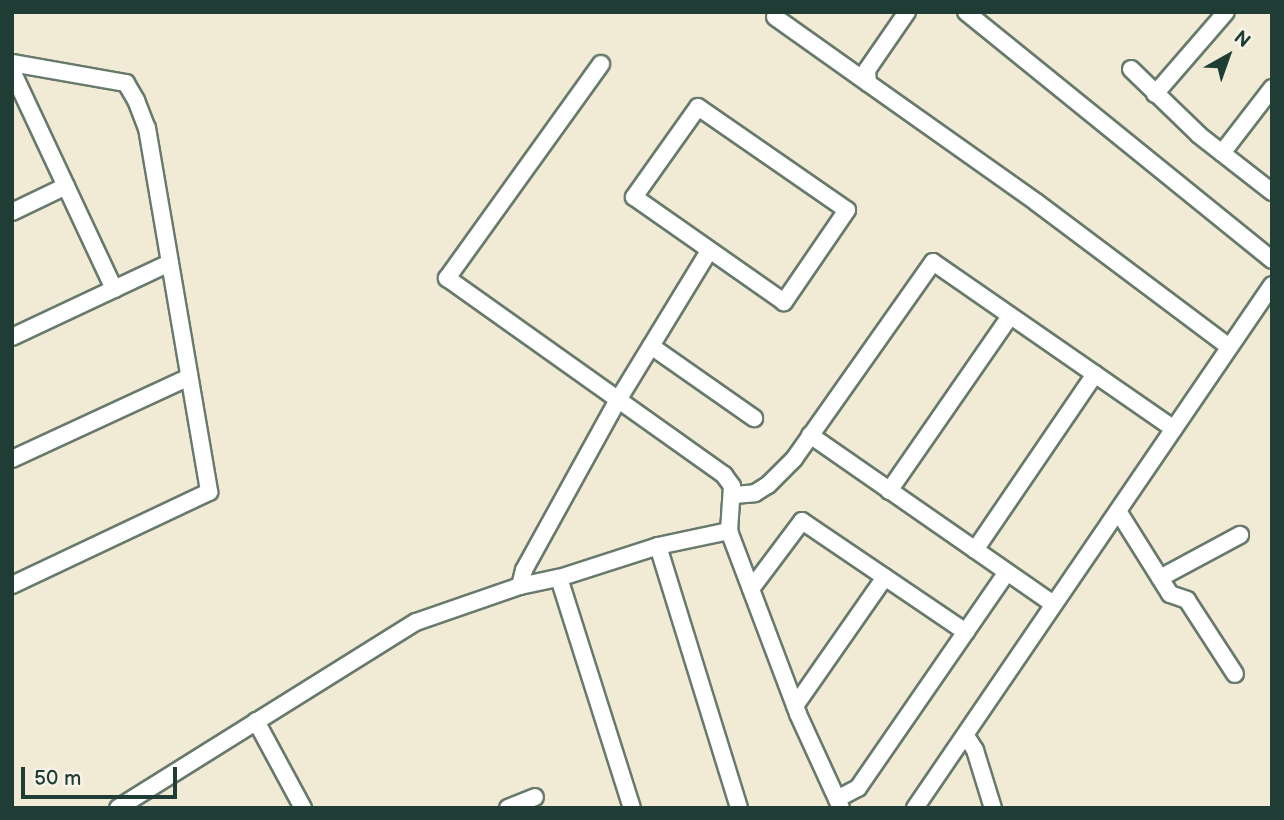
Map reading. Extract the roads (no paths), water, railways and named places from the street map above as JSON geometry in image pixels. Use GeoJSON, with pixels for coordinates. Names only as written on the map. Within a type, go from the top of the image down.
{"type":"FeatureCollection","features":[{"type":"Feature","properties":{"kind":"street"},"geometry":{"type":"LineString","coordinates":[[868,83],[867,70],[907,12]]}},
{"type":"Feature","properties":{"kind":"street"},"geometry":{"type":"LineString","coordinates":[[966,12],[1272,260]]}},
{"type":"Feature","properties":{"kind":"street"},"geometry":{"type":"LineString","coordinates":[[1156,94],[1226,12]]}},
{"type":"Feature","properties":{"kind":"street"},"geometry":{"type":"LineString","coordinates":[[775,17],[1036,202],[1229,348]]}},
{"type":"Feature","properties":{"kind":"street"},"geometry":{"type":"LineString","coordinates":[[12,63],[126,83],[147,128],[187,378],[209,492],[12,585]]}},
{"type":"Feature","properties":{"kind":"street"},"geometry":{"type":"LineString","coordinates":[[601,64],[447,278],[724,475],[733,486],[729,531],[795,706],[839,804],[858,789],[1007,572]]}},
{"type":"Feature","properties":{"kind":"street"},"geometry":{"type":"LineString","coordinates":[[1131,69],[1222,153],[1272,192]]}},
{"type":"Feature","properties":{"kind":"street"},"geometry":{"type":"LineString","coordinates":[[14,81],[114,289]]}},
{"type":"Feature","properties":{"kind":"street"},"geometry":{"type":"LineString","coordinates":[[1222,153],[1272,88]]}},
{"type":"Feature","properties":{"kind":"street"},"geometry":{"type":"LineString","coordinates":[[698,107],[847,209],[784,302],[709,251],[634,197],[698,107]]}},
{"type":"Feature","properties":{"kind":"street"},"geometry":{"type":"LineString","coordinates":[[12,212],[66,186]]}},
{"type":"Feature","properties":{"kind":"street"},"geometry":{"type":"LineString","coordinates":[[520,586],[524,570],[618,400],[709,251]]}},
{"type":"Feature","properties":{"kind":"street"},"geometry":{"type":"LineString","coordinates":[[734,495],[755,493],[779,477],[933,262],[1174,429]]}},
{"type":"Feature","properties":{"kind":"street"},"geometry":{"type":"LineString","coordinates":[[12,337],[169,263]]}},
{"type":"Feature","properties":{"kind":"street"},"geometry":{"type":"LineString","coordinates":[[915,808],[1272,285]]}},
{"type":"Feature","properties":{"kind":"street"},"geometry":{"type":"LineString","coordinates":[[889,491],[1010,316]]}},
{"type":"Feature","properties":{"kind":"street"},"geometry":{"type":"LineString","coordinates":[[651,346],[754,418]]}},
{"type":"Feature","properties":{"kind":"street"},"geometry":{"type":"LineString","coordinates":[[975,550],[1095,374]]}},
{"type":"Feature","properties":{"kind":"street"},"geometry":{"type":"LineString","coordinates":[[12,459],[187,378]]}},
{"type":"Feature","properties":{"kind":"street"},"geometry":{"type":"LineString","coordinates":[[810,435],[1053,604]]}},
{"type":"Feature","properties":{"kind":"street"},"geometry":{"type":"LineString","coordinates":[[1118,511],[1170,593],[1187,600],[1235,674]]}},
{"type":"Feature","properties":{"kind":"street"},"geometry":{"type":"LineString","coordinates":[[751,589],[802,521],[966,632]]}},
{"type":"Feature","properties":{"kind":"street"},"geometry":{"type":"LineString","coordinates":[[118,808],[416,622],[520,586],[559,578],[658,546],[729,531]]}},
{"type":"Feature","properties":{"kind":"street"},"geometry":{"type":"LineString","coordinates":[[1160,578],[1240,535]]}},
{"type":"Feature","properties":{"kind":"street"},"geometry":{"type":"LineString","coordinates":[[658,546],[739,808]]}},
{"type":"Feature","properties":{"kind":"street"},"geometry":{"type":"LineString","coordinates":[[559,578],[632,808]]}},
{"type":"Feature","properties":{"kind":"street"},"geometry":{"type":"LineString","coordinates":[[795,706],[885,578]]}},
{"type":"Feature","properties":{"kind":"street"},"geometry":{"type":"LineString","coordinates":[[256,721],[303,808]]}},
{"type":"Feature","properties":{"kind":"street"},"geometry":{"type":"LineString","coordinates":[[966,736],[975,751],[993,808]]}},
{"type":"Feature","properties":{"kind":"street"},"geometry":{"type":"LineString","coordinates":[[508,808],[535,797]]}}]}
